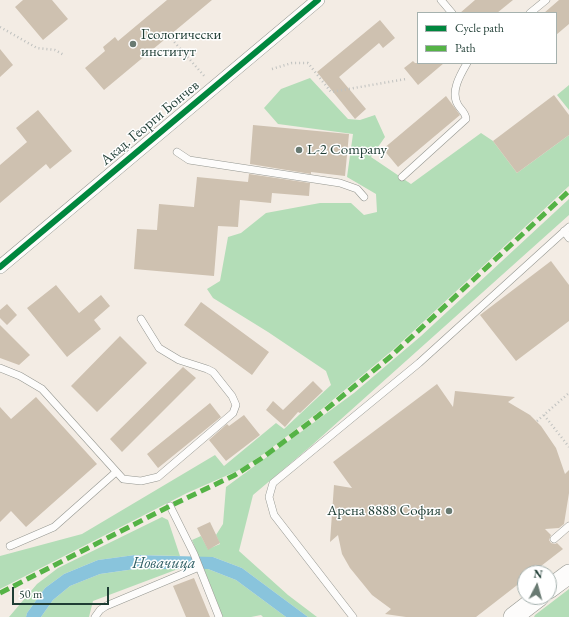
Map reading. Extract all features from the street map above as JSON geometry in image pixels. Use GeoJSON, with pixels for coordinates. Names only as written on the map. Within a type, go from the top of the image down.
{"type":"FeatureCollection","features":[{"type":"Feature","properties":{"kind":"main road"},"geometry":{"type":"LineString","coordinates":[[557,583],[569,574]]}},
{"type":"Feature","properties":{"kind":"main road"},"geometry":{"type":"LineString","coordinates":[[513,617],[528,605]]}},
{"type":"Feature","properties":{"kind":"main road"},"geometry":{"type":"LineString","coordinates":[[524,617],[533,605]]}},
{"type":"Feature","properties":{"kind":"street","name":"Акад. Георги Бончев"},"geometry":{"type":"LineString","coordinates":[[0,267],[318,0]]}},
{"type":"Feature","properties":{"kind":"lane"},"geometry":{"type":"LineString","coordinates":[[441,0],[451,12]]}},
{"type":"Feature","properties":{"kind":"lane"},"geometry":{"type":"LineString","coordinates":[[531,12],[546,0]]}},
{"type":"Feature","properties":{"kind":"lane"},"geometry":{"type":"LineString","coordinates":[[402,177],[466,119],[466,115],[457,104],[455,96],[457,83],[466,64]]}},
{"type":"Feature","properties":{"kind":"lane"},"geometry":{"type":"LineString","coordinates":[[177,152],[189,160],[340,183],[357,189],[364,197]]}},
{"type":"Feature","properties":{"kind":"lane"},"geometry":{"type":"LineString","coordinates":[[353,617],[274,515],[269,497],[273,483],[419,363],[566,229],[569,238]]}},
{"type":"Feature","properties":{"kind":"lane"},"geometry":{"type":"LineString","coordinates":[[0,368],[20,376],[42,389],[123,479],[141,481],[158,477],[233,413],[236,405],[232,396],[213,372],[179,360],[159,348],[141,319]]}},
{"type":"Feature","properties":{"kind":"lane"},"geometry":{"type":"LineString","coordinates":[[10,546],[54,527],[116,472]]}},
{"type":"Feature","properties":{"kind":"lane"},"geometry":{"type":"LineString","coordinates":[[170,506],[194,554],[218,617]]}},
{"type":"Feature","properties":{"kind":"lane"},"geometry":{"type":"LineString","coordinates":[[554,539],[569,526]]}},
{"type":"Feature","properties":{"kind":"lane"},"geometry":{"type":"LineString","coordinates":[[96,617],[100,610],[106,606],[198,567]]}},
{"type":"Feature","properties":{"kind":"path"},"geometry":{"type":"LineString","coordinates":[[0,27],[37,48],[55,50],[64,55]]}},
{"type":"Feature","properties":{"kind":"path"},"geometry":{"type":"LineString","coordinates":[[169,36],[209,81]]}},
{"type":"Feature","properties":{"kind":"path"},"geometry":{"type":"LineString","coordinates":[[272,69],[292,63],[308,64],[331,92],[406,79]]}},
{"type":"Feature","properties":{"kind":"path"},"geometry":{"type":"LineString","coordinates":[[537,421],[569,393]]}},
{"type":"Feature","properties":{"kind":"path"},"geometry":{"type":"LineString","coordinates":[[544,415],[569,447]]}},
{"type":"Feature","properties":{"kind":"green space"},"geometry":{"type":"Polygon","coordinates":[[[310,78],[348,119],[360,120],[375,115],[385,137],[371,157],[411,184],[481,133],[493,141],[517,173],[569,135],[569,186],[394,349],[317,413],[265,453],[237,471],[187,493],[0,589],[0,556],[82,534],[215,455],[224,466],[276,423],[284,429],[331,385],[326,371],[268,332],[213,298],[207,289],[220,281],[228,237],[241,233],[266,213],[320,203],[351,203],[364,215],[377,212],[376,194],[347,177],[353,134],[278,124],[264,108],[281,89],[310,78]]]}},
{"type":"Feature","properties":{"kind":"green space"},"geometry":{"type":"Polygon","coordinates":[[[569,85],[569,110],[557,95],[569,85]]]}},
{"type":"Feature","properties":{"kind":"green space"},"geometry":{"type":"Polygon","coordinates":[[[569,199],[569,215],[311,446],[253,495],[239,551],[288,595],[317,617],[308,617],[242,568],[213,557],[199,557],[192,540],[201,536],[208,549],[220,544],[216,535],[223,524],[226,487],[354,393],[421,336],[569,199]]]}},
{"type":"Feature","properties":{"kind":"green space"},"geometry":{"type":"Polygon","coordinates":[[[162,517],[168,520],[180,556],[135,555],[98,560],[64,574],[45,588],[27,613],[26,617],[9,617],[37,584],[58,568],[162,517]]]}},
{"type":"Feature","properties":{"kind":"green space"},"geometry":{"type":"Polygon","coordinates":[[[135,569],[178,569],[93,601],[89,617],[41,617],[53,600],[70,586],[100,574],[135,569]]]}},
{"type":"Feature","properties":{"kind":"green space"},"geometry":{"type":"Polygon","coordinates":[[[204,569],[208,569],[236,580],[286,617],[263,617],[261,615],[251,617],[223,617],[204,569]]]}},
{"type":"Feature","properties":{"kind":"green space"},"geometry":{"type":"Polygon","coordinates":[[[569,589],[569,617],[534,617],[548,605],[557,605],[557,598],[569,589]]]}},
{"type":"Feature","properties":{"kind":"water","name":"Новачица"},"geometry":{"type":"Polygon","coordinates":[[[135,555],[213,557],[242,568],[308,617],[286,617],[236,580],[208,569],[135,569],[100,574],[70,586],[53,600],[41,617],[26,617],[27,613],[45,588],[64,574],[98,560],[135,555]]]}},
{"type":"Feature","properties":{"kind":"building"},"geometry":{"type":"Polygon","coordinates":[[[23,0],[52,0],[68,19],[43,40],[15,7],[23,0]]]}},
{"type":"Feature","properties":{"kind":"building","name":"Геологически институт"},"geometry":{"type":"Polygon","coordinates":[[[167,0],[212,0],[104,90],[85,68],[105,51],[103,47],[115,37],[118,41],[167,0]]]}},
{"type":"Feature","properties":{"kind":"building"},"geometry":{"type":"Polygon","coordinates":[[[475,0],[513,0],[498,12],[461,12],[475,0]]]}},
{"type":"Feature","properties":{"kind":"building"},"geometry":{"type":"Polygon","coordinates":[[[559,0],[569,0],[569,24],[557,34],[557,12],[545,12],[559,0]]]}},
{"type":"Feature","properties":{"kind":"building"},"geometry":{"type":"Polygon","coordinates":[[[380,20],[395,38],[383,48],[379,43],[339,77],[366,109],[355,119],[317,72],[380,20]]]}},
{"type":"Feature","properties":{"kind":"building"},"geometry":{"type":"Polygon","coordinates":[[[0,49],[13,65],[0,77],[0,49]]]}},
{"type":"Feature","properties":{"kind":"building"},"geometry":{"type":"Polygon","coordinates":[[[413,61],[417,64],[443,64],[418,85],[404,68],[413,61]]]}},
{"type":"Feature","properties":{"kind":"building"},"geometry":{"type":"Polygon","coordinates":[[[554,95],[569,115],[569,135],[517,173],[493,141],[554,95]]]}},
{"type":"Feature","properties":{"kind":"building"},"geometry":{"type":"Polygon","coordinates":[[[446,96],[460,115],[398,167],[383,149],[446,96]]]}},
{"type":"Feature","properties":{"kind":"building"},"geometry":{"type":"Polygon","coordinates":[[[38,110],[72,151],[50,169],[46,164],[0,203],[0,165],[27,142],[16,128],[38,110]]]}},
{"type":"Feature","properties":{"kind":"building","name":"L-2 Company"},"geometry":{"type":"Polygon","coordinates":[[[253,125],[349,134],[345,176],[311,172],[311,174],[250,164],[253,125]]]}},
{"type":"Feature","properties":{"kind":"building"},"geometry":{"type":"Polygon","coordinates":[[[249,174],[310,183],[309,196],[272,193],[271,203],[240,200],[238,227],[218,226],[214,276],[134,269],[137,229],[157,230],[159,204],[194,207],[197,177],[248,182],[249,174]]]}},
{"type":"Feature","properties":{"kind":"building"},"geometry":{"type":"Polygon","coordinates":[[[551,261],[569,285],[569,321],[516,361],[480,315],[551,261]]]}},
{"type":"Feature","properties":{"kind":"building"},"geometry":{"type":"Polygon","coordinates":[[[56,285],[79,313],[101,295],[110,306],[94,320],[101,329],[67,357],[27,308],[56,285]]]}},
{"type":"Feature","properties":{"kind":"building"},"geometry":{"type":"Polygon","coordinates":[[[201,302],[269,352],[252,375],[184,325],[201,302]]]}},
{"type":"Feature","properties":{"kind":"building"},"geometry":{"type":"Polygon","coordinates":[[[7,304],[17,315],[7,325],[0,318],[0,310],[7,304]]]}},
{"type":"Feature","properties":{"kind":"building"},"geometry":{"type":"Polygon","coordinates":[[[0,325],[30,355],[19,365],[0,358],[0,325]]]}},
{"type":"Feature","properties":{"kind":"building"},"geometry":{"type":"Polygon","coordinates":[[[120,336],[147,363],[97,412],[71,386],[120,336]]]}},
{"type":"Feature","properties":{"kind":"building"},"geometry":{"type":"Polygon","coordinates":[[[183,367],[196,378],[122,452],[110,439],[183,367]]]}},
{"type":"Feature","properties":{"kind":"building"},"geometry":{"type":"Polygon","coordinates":[[[313,381],[323,391],[300,413],[298,412],[285,427],[266,410],[273,401],[283,410],[313,381]]]}},
{"type":"Feature","properties":{"kind":"building","name":"Арена 8888 София"},"geometry":{"type":"Polygon","coordinates":[[[437,384],[453,407],[455,391],[515,397],[508,402],[530,415],[541,426],[556,448],[565,474],[569,470],[569,493],[564,524],[559,528],[545,529],[551,535],[549,540],[551,543],[557,543],[563,549],[542,565],[517,565],[517,585],[476,617],[406,617],[385,614],[391,609],[372,595],[350,568],[342,554],[338,535],[330,542],[334,485],[352,488],[333,462],[437,384]]]}},
{"type":"Feature","properties":{"kind":"building"},"geometry":{"type":"Polygon","coordinates":[[[36,397],[97,464],[26,527],[11,511],[0,522],[0,407],[11,419],[36,397]]]}},
{"type":"Feature","properties":{"kind":"building"},"geometry":{"type":"Polygon","coordinates":[[[210,403],[221,417],[158,468],[147,454],[210,403]]]}},
{"type":"Feature","properties":{"kind":"building"},"geometry":{"type":"Polygon","coordinates":[[[244,415],[260,435],[226,461],[209,440],[227,424],[229,426],[244,415]]]}},
{"type":"Feature","properties":{"kind":"building"},"geometry":{"type":"Polygon","coordinates":[[[210,522],[220,543],[208,550],[197,528],[210,522]]]}},
{"type":"Feature","properties":{"kind":"building"},"geometry":{"type":"Polygon","coordinates":[[[194,578],[210,617],[186,617],[173,586],[194,578]]]}},
{"type":"Feature","properties":{"kind":"marked path"},"geometry":{"type":"LineString","coordinates":[[0,593],[170,506],[235,475],[262,458],[318,416],[390,357],[569,191]]}},
{"type":"Feature","properties":{"kind":"cycle path"},"geometry":{"type":"LineString","coordinates":[[0,267],[318,0]]}},
{"type":"Feature","properties":{"kind":"place","name":"Геологически институт"},"geometry":{"type":"Point","coordinates":[133,44]}},
{"type":"Feature","properties":{"kind":"place","name":"L-2 Company"},"geometry":{"type":"Point","coordinates":[299,150]}},
{"type":"Feature","properties":{"kind":"place","name":"Арена 8888 София"},"geometry":{"type":"Point","coordinates":[449,511]}}]}
